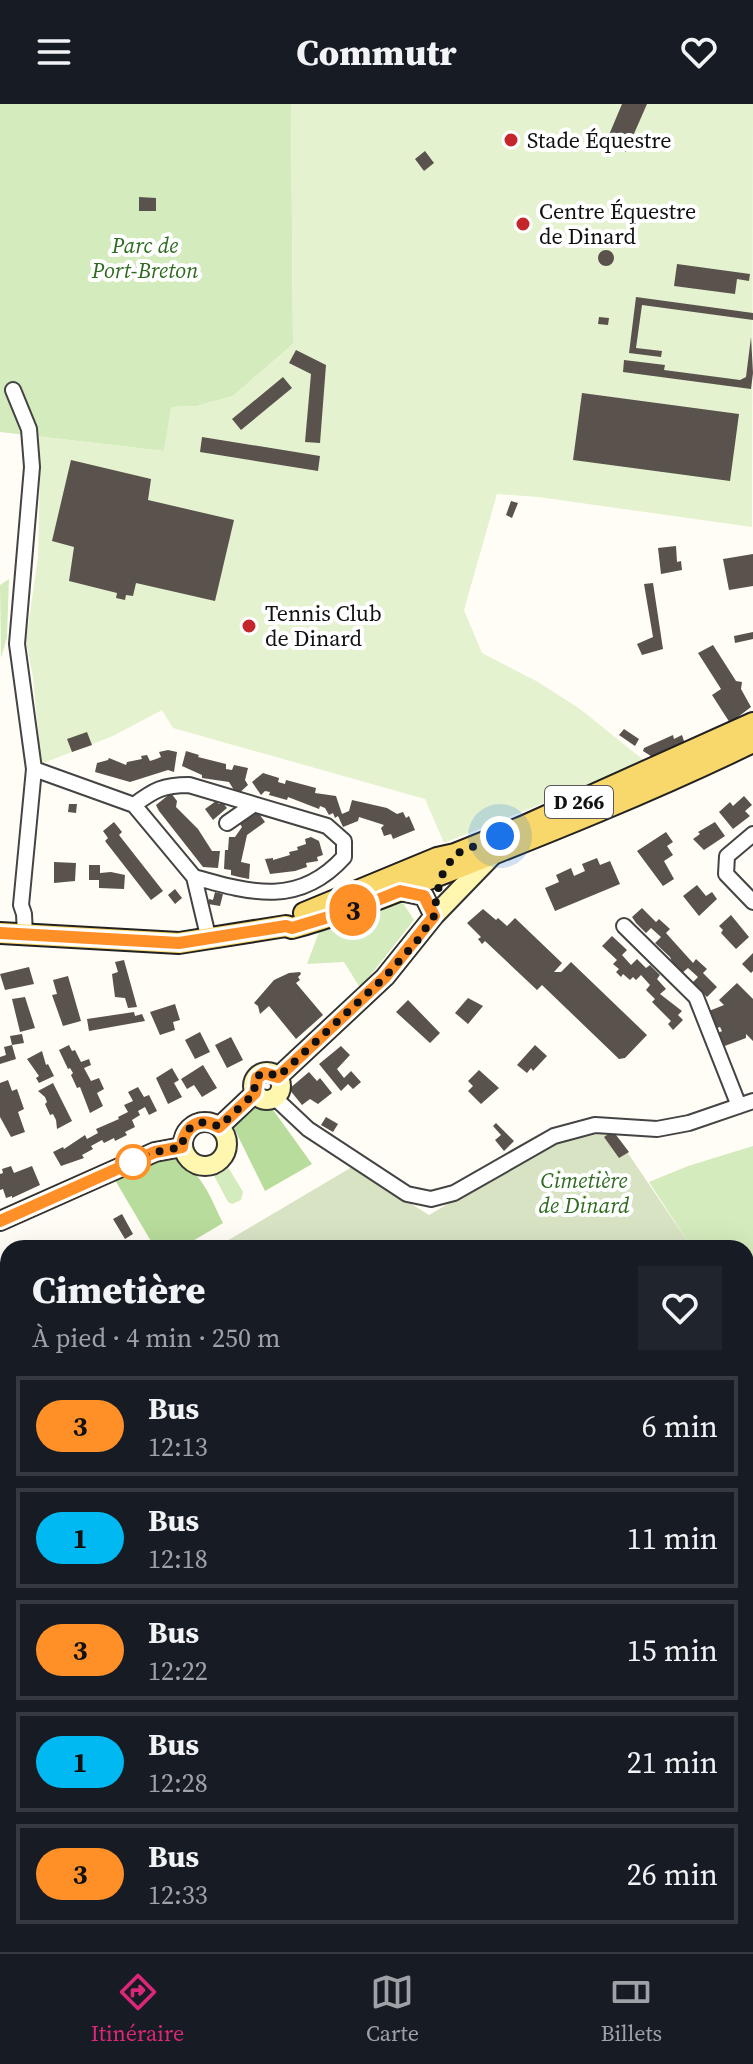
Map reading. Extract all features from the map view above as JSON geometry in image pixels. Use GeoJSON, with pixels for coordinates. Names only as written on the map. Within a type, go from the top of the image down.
{"type":"FeatureCollection","features":[{"type":"Feature","properties":{"kind":"main road","name":"D 266"},"geometry":{"type":"LineString","coordinates":[[286,926],[289,918],[437,858],[455,854],[630,780],[753,723]]}},
{"type":"Feature","properties":{"kind":"main road","name":"D 266"},"geometry":{"type":"LineString","coordinates":[[11,934],[179,943],[286,926],[292,928],[493,855],[753,742]]}},
{"type":"Feature","properties":{"kind":"main road"},"geometry":{"type":"LineString","coordinates":[[434,916],[443,873],[455,854]]}},
{"type":"Feature","properties":{"kind":"main road"},"geometry":{"type":"LineString","coordinates":[[278,1077],[385,977],[434,916],[493,855]]}},
{"type":"Feature","properties":{"kind":"main road"},"geometry":{"type":"LineString","coordinates":[[400,891],[424,896],[434,916]]}},
{"type":"Feature","properties":{"kind":"main road"},"geometry":{"type":"LineString","coordinates":[[269,1073],[278,1077],[281,1086],[275,1098],[262,1099],[255,1093],[254,1082],[260,1074],[269,1073]]}},
{"type":"Feature","properties":{"kind":"main road"},"geometry":{"type":"LineString","coordinates":[[219,1127],[255,1093]]}},
{"type":"Feature","properties":{"kind":"main road"},"geometry":{"type":"LineString","coordinates":[[205,1122],[219,1127],[227,1143],[226,1151],[217,1163],[200,1166],[189,1161],[182,1147],[184,1135],[194,1124],[205,1122]]}},
{"type":"Feature","properties":{"kind":"main road"},"geometry":{"type":"LineString","coordinates":[[0,1221],[155,1152],[182,1147]]}},
{"type":"Feature","properties":{"kind":"street"},"geometry":{"type":"LineString","coordinates":[[11,934],[21,905],[34,769],[17,644],[32,467],[29,429],[13,390]]}},
{"type":"Feature","properties":{"kind":"street"},"geometry":{"type":"LineString","coordinates":[[34,769],[134,805],[194,877],[209,940]]}},
{"type":"Feature","properties":{"kind":"street"},"geometry":{"type":"LineString","coordinates":[[134,805],[169,785],[189,785],[327,826],[350,839],[344,857],[334,869],[316,881],[285,891],[249,892],[194,877]]}},
{"type":"Feature","properties":{"kind":"street"},"geometry":{"type":"LineString","coordinates":[[227,823],[253,805]]}},
{"type":"Feature","properties":{"kind":"street"},"geometry":{"type":"LineString","coordinates":[[753,834],[727,856],[726,874],[753,902]]}},
{"type":"Feature","properties":{"kind":"street"},"geometry":{"type":"LineString","coordinates":[[275,1098],[308,1129],[407,1194],[431,1199],[454,1193],[554,1136],[595,1125],[657,1129],[689,1123],[746,1103],[696,997],[624,926]]}},
{"type":"Feature","properties":{"kind":"green space","name":"Parc de Port-Breton"},"geometry":{"type":"Polygon","coordinates":[[[0,104],[291,104],[293,344],[233,396],[197,406],[172,407],[164,451],[0,432],[0,104]]]}},
{"type":"Feature","properties":{"kind":"green space"},"geometry":{"type":"Polygon","coordinates":[[[291,104],[753,104],[752,527],[497,494],[464,610],[482,653],[538,682],[580,709],[646,762],[444,843],[425,799],[173,728],[162,710],[113,736],[41,764],[33,677],[26,641],[38,556],[40,471],[36,436],[164,451],[171,407],[197,406],[233,396],[293,344],[291,104]]]}},
{"type":"Feature","properties":{"kind":"green space"},"geometry":{"type":"Polygon","coordinates":[[[9,579],[7,637],[1,658],[0,585],[9,579]]]}},
{"type":"Feature","properties":{"kind":"green space"},"geometry":{"type":"Polygon","coordinates":[[[401,900],[414,920],[365,982],[359,986],[344,962],[307,964],[319,932],[327,926],[401,900]]]}},
{"type":"Feature","properties":{"kind":"green space"},"geometry":{"type":"Polygon","coordinates":[[[254,1102],[271,1107],[312,1164],[265,1191],[232,1124],[254,1102]]]}},
{"type":"Feature","properties":{"kind":"green space","name":"Cimetière de Dinard"},"geometry":{"type":"Polygon","coordinates":[[[613,1131],[687,1240],[229,1240],[352,1167],[429,1215],[550,1144],[613,1131]]]}},
{"type":"Feature","properties":{"kind":"green space"},"geometry":{"type":"Polygon","coordinates":[[[753,1146],[753,1240],[687,1240],[649,1182],[753,1146]]]}},
{"type":"Feature","properties":{"kind":"green space"},"geometry":{"type":"Polygon","coordinates":[[[166,1156],[178,1160],[202,1182],[223,1223],[194,1240],[150,1240],[115,1180],[166,1156]]]}},
{"type":"Feature","properties":{"kind":"green space"},"geometry":{"type":"Polygon","coordinates":[[[225,1162],[243,1192],[241,1200],[232,1204],[211,1170],[225,1162]]]}},
{"type":"Feature","properties":{"kind":"building"},"geometry":{"type":"Polygon","coordinates":[[[622,104],[647,104],[626,152],[606,142],[622,104]]]}},
{"type":"Feature","properties":{"kind":"building"},"geometry":{"type":"Polygon","coordinates":[[[425,151],[434,163],[424,171],[415,159],[425,151]]]}},
{"type":"Feature","properties":{"kind":"building"},"geometry":{"type":"Polygon","coordinates":[[[139,197],[156,198],[156,211],[139,211],[139,197]]]}},
{"type":"Feature","properties":{"kind":"building"},"geometry":{"type":"Polygon","coordinates":[[[606,250],[614,258],[606,266],[598,258],[606,250]]]}},
{"type":"Feature","properties":{"kind":"building"},"geometry":{"type":"Polygon","coordinates":[[[677,264],[750,274],[749,281],[737,279],[735,294],[674,286],[677,264]]]}},
{"type":"Feature","properties":{"kind":"building"},"geometry":{"type":"Polygon","coordinates":[[[636,297],[753,313],[753,320],[642,305],[636,348],[662,351],[661,357],[629,353],[636,297]]]}},
{"type":"Feature","properties":{"kind":"building"},"geometry":{"type":"Polygon","coordinates":[[[599,317],[609,318],[608,325],[598,324],[599,317]]]}},
{"type":"Feature","properties":{"kind":"building"},"geometry":{"type":"Polygon","coordinates":[[[751,337],[751,389],[623,372],[624,360],[665,365],[664,370],[740,380],[746,377],[751,337]]]}},
{"type":"Feature","properties":{"kind":"building"},"geometry":{"type":"Polygon","coordinates":[[[296,350],[326,365],[320,443],[305,442],[311,374],[289,363],[296,350]]]}},
{"type":"Feature","properties":{"kind":"building"},"geometry":{"type":"Polygon","coordinates":[[[283,377],[292,388],[241,430],[232,419],[283,377]]]}},
{"type":"Feature","properties":{"kind":"building"},"geometry":{"type":"Polygon","coordinates":[[[582,393],[739,414],[730,481],[573,460],[582,393]]]}},
{"type":"Feature","properties":{"kind":"building"},"geometry":{"type":"Polygon","coordinates":[[[202,437],[320,456],[318,471],[200,452],[202,437]]]}},
{"type":"Feature","properties":{"kind":"building"},"geometry":{"type":"Polygon","coordinates":[[[71,460],[151,479],[148,500],[234,520],[215,601],[136,583],[133,596],[126,595],[125,600],[116,598],[117,593],[69,581],[74,547],[52,541],[71,460]]]}},
{"type":"Feature","properties":{"kind":"building"},"geometry":{"type":"Polygon","coordinates":[[[511,501],[518,503],[512,518],[506,515],[511,501]]]}},
{"type":"Feature","properties":{"kind":"building"},"geometry":{"type":"Polygon","coordinates":[[[676,546],[677,562],[681,561],[682,570],[661,574],[658,548],[676,546]]]}},
{"type":"Feature","properties":{"kind":"building"},"geometry":{"type":"Polygon","coordinates":[[[753,554],[753,586],[729,590],[723,559],[753,554]]]}},
{"type":"Feature","properties":{"kind":"building"},"geometry":{"type":"Polygon","coordinates":[[[653,583],[663,649],[642,655],[637,644],[653,637],[644,584],[653,583]]]}},
{"type":"Feature","properties":{"kind":"building"},"geometry":{"type":"Polygon","coordinates":[[[753,632],[753,639],[735,643],[734,636],[753,632]]]}},
{"type":"Feature","properties":{"kind":"building"},"geometry":{"type":"Polygon","coordinates":[[[713,645],[736,681],[742,682],[741,689],[751,707],[730,723],[712,695],[721,689],[698,653],[713,645]]]}},
{"type":"Feature","properties":{"kind":"building"},"geometry":{"type":"Polygon","coordinates":[[[624,729],[639,739],[635,746],[619,735],[624,729]]]}},
{"type":"Feature","properties":{"kind":"building"},"geometry":{"type":"Polygon","coordinates":[[[87,732],[92,745],[72,752],[67,739],[87,732]]]}},
{"type":"Feature","properties":{"kind":"building"},"geometry":{"type":"Polygon","coordinates":[[[673,735],[674,739],[682,735],[685,744],[654,758],[643,751],[644,748],[673,735]]]}},
{"type":"Feature","properties":{"kind":"building"},"geometry":{"type":"Polygon","coordinates":[[[186,751],[226,764],[226,769],[232,770],[234,765],[248,768],[245,780],[248,785],[237,795],[229,782],[202,778],[202,775],[182,766],[186,751]]]}},
{"type":"Feature","properties":{"kind":"building"},"geometry":{"type":"Polygon","coordinates":[[[159,752],[177,752],[174,772],[168,770],[130,782],[95,772],[97,763],[109,758],[126,765],[127,762],[142,759],[141,756],[147,755],[150,761],[156,759],[161,757],[159,752]]]}},
{"type":"Feature","properties":{"kind":"building"},"geometry":{"type":"Polygon","coordinates":[[[263,773],[279,778],[278,782],[285,784],[286,780],[316,788],[315,793],[336,796],[342,814],[349,811],[352,800],[387,808],[397,814],[403,812],[406,818],[409,816],[415,830],[393,839],[391,834],[384,836],[381,828],[384,825],[359,817],[358,821],[343,827],[338,816],[335,818],[333,813],[329,815],[320,806],[319,809],[288,797],[287,800],[269,795],[270,792],[265,791],[261,795],[252,782],[263,773]]]}},
{"type":"Feature","properties":{"kind":"building"},"geometry":{"type":"Polygon","coordinates":[[[171,793],[177,801],[176,807],[198,829],[212,851],[220,851],[218,868],[203,867],[159,811],[156,805],[171,793]]]}},
{"type":"Feature","properties":{"kind":"building"},"geometry":{"type":"Polygon","coordinates":[[[744,796],[752,805],[745,811],[750,816],[733,829],[719,812],[730,802],[733,806],[744,796]]]}},
{"type":"Feature","properties":{"kind":"building"},"geometry":{"type":"Polygon","coordinates":[[[216,801],[227,808],[213,820],[205,809],[216,801]]]}},
{"type":"Feature","properties":{"kind":"building"},"geometry":{"type":"Polygon","coordinates":[[[69,804],[77,804],[76,813],[68,812],[69,804]]]}},
{"type":"Feature","properties":{"kind":"building"},"geometry":{"type":"Polygon","coordinates":[[[257,811],[265,822],[247,835],[241,862],[250,864],[249,879],[231,875],[231,870],[224,869],[229,837],[235,837],[242,827],[240,824],[257,811]]]}},
{"type":"Feature","properties":{"kind":"building"},"geometry":{"type":"Polygon","coordinates":[[[114,822],[122,832],[119,835],[163,891],[151,900],[105,841],[108,838],[103,831],[114,822]]]}},
{"type":"Feature","properties":{"kind":"building"},"geometry":{"type":"Polygon","coordinates":[[[715,822],[725,836],[704,850],[693,839],[700,834],[698,832],[715,822]]]}},
{"type":"Feature","properties":{"kind":"building"},"geometry":{"type":"Polygon","coordinates":[[[666,832],[673,842],[667,846],[673,855],[664,861],[674,879],[663,886],[637,851],[666,832]]]}},
{"type":"Feature","properties":{"kind":"building"},"geometry":{"type":"Polygon","coordinates":[[[311,837],[319,841],[323,855],[317,857],[318,861],[306,863],[307,867],[295,871],[270,874],[265,859],[290,855],[289,852],[298,850],[297,847],[306,844],[305,839],[311,837]]]}},
{"type":"Feature","properties":{"kind":"building"},"geometry":{"type":"Polygon","coordinates":[[[597,858],[600,865],[610,861],[620,884],[555,911],[545,888],[559,882],[556,875],[571,868],[574,876],[585,871],[582,864],[597,858]]]}},
{"type":"Feature","properties":{"kind":"building"},"geometry":{"type":"Polygon","coordinates":[[[54,862],[76,863],[75,881],[54,883],[54,862]]]}},
{"type":"Feature","properties":{"kind":"building"},"geometry":{"type":"Polygon","coordinates":[[[89,865],[100,865],[100,873],[125,875],[124,889],[99,888],[99,880],[89,880],[89,865]]]}},
{"type":"Feature","properties":{"kind":"building"},"geometry":{"type":"Polygon","coordinates":[[[697,885],[706,896],[712,892],[717,899],[699,916],[683,896],[697,885]]]}},
{"type":"Feature","properties":{"kind":"building"},"geometry":{"type":"Polygon","coordinates":[[[175,889],[182,898],[175,904],[168,895],[175,889]]]}},
{"type":"Feature","properties":{"kind":"building"},"geometry":{"type":"Polygon","coordinates":[[[215,892],[223,894],[220,906],[208,904],[215,892]]]}},
{"type":"Feature","properties":{"kind":"building"},"geometry":{"type":"Polygon","coordinates":[[[642,908],[656,922],[659,919],[670,929],[666,933],[693,963],[696,959],[707,969],[703,973],[717,987],[707,997],[692,983],[698,977],[688,968],[682,973],[655,943],[661,937],[651,928],[646,933],[636,923],[632,917],[642,908]]]}},
{"type":"Feature","properties":{"kind":"building"},"geometry":{"type":"Polygon","coordinates":[[[483,909],[507,926],[515,918],[562,963],[554,972],[561,972],[571,962],[647,1035],[625,1058],[619,1059],[542,985],[537,990],[485,941],[482,944],[478,939],[481,937],[467,923],[483,909]]]}},
{"type":"Feature","properties":{"kind":"building"},"geometry":{"type":"Polygon","coordinates":[[[731,915],[749,937],[736,949],[721,933],[723,930],[719,926],[731,915]]]}},
{"type":"Feature","properties":{"kind":"building"},"geometry":{"type":"Polygon","coordinates":[[[612,936],[627,950],[622,955],[631,965],[637,959],[646,968],[650,965],[660,975],[657,979],[666,989],[660,994],[682,1011],[678,1015],[683,1020],[673,1030],[668,1024],[671,1021],[652,1002],[655,999],[646,990],[650,985],[641,975],[636,980],[633,977],[630,980],[616,972],[619,969],[613,964],[617,960],[602,946],[612,936]]]}},
{"type":"Feature","properties":{"kind":"building"},"geometry":{"type":"Polygon","coordinates":[[[753,953],[753,971],[751,973],[742,964],[753,953]]]}},
{"type":"Feature","properties":{"kind":"building"},"geometry":{"type":"Polygon","coordinates":[[[124,960],[137,1007],[128,1008],[125,998],[115,997],[112,974],[118,972],[115,962],[124,960]]]}},
{"type":"Feature","properties":{"kind":"building"},"geometry":{"type":"Polygon","coordinates":[[[29,967],[34,984],[5,990],[0,974],[29,967]]]}},
{"type":"Feature","properties":{"kind":"building"},"geometry":{"type":"Polygon","coordinates":[[[300,972],[300,980],[296,983],[323,1015],[296,1039],[269,1006],[260,1014],[254,1003],[274,980],[300,972]]]}},
{"type":"Feature","properties":{"kind":"building"},"geometry":{"type":"Polygon","coordinates":[[[68,976],[81,1021],[63,1026],[52,995],[57,994],[53,980],[68,976]]]}},
{"type":"Feature","properties":{"kind":"building"},"geometry":{"type":"Polygon","coordinates":[[[737,983],[753,999],[753,1041],[746,1034],[746,1038],[722,1047],[716,1034],[722,1031],[720,1027],[717,1028],[709,1011],[724,1005],[719,1000],[737,983]]]}},
{"type":"Feature","properties":{"kind":"building"},"geometry":{"type":"Polygon","coordinates":[[[25,997],[35,1028],[20,1032],[12,999],[25,997]]]}},
{"type":"Feature","properties":{"kind":"building"},"geometry":{"type":"Polygon","coordinates":[[[468,998],[483,1006],[468,1024],[455,1013],[468,998]]]}},
{"type":"Feature","properties":{"kind":"building"},"geometry":{"type":"Polygon","coordinates":[[[408,1000],[440,1033],[430,1043],[396,1012],[408,1000]]]}},
{"type":"Feature","properties":{"kind":"building"},"geometry":{"type":"Polygon","coordinates":[[[175,1004],[180,1020],[173,1022],[175,1030],[160,1035],[150,1012],[175,1004]]]}},
{"type":"Feature","properties":{"kind":"building"},"geometry":{"type":"Polygon","coordinates":[[[134,1012],[135,1016],[142,1014],[145,1021],[89,1031],[87,1019],[134,1012]]]}},
{"type":"Feature","properties":{"kind":"building"},"geometry":{"type":"Polygon","coordinates":[[[200,1032],[210,1052],[195,1059],[185,1040],[200,1032]]]}},
{"type":"Feature","properties":{"kind":"building"},"geometry":{"type":"Polygon","coordinates":[[[22,1034],[24,1043],[12,1045],[10,1036],[22,1034]]]}},
{"type":"Feature","properties":{"kind":"building"},"geometry":{"type":"Polygon","coordinates":[[[231,1037],[243,1060],[227,1068],[215,1045],[231,1037]]]}},
{"type":"Feature","properties":{"kind":"building"},"geometry":{"type":"Polygon","coordinates":[[[12,1045],[16,1059],[0,1064],[0,1057],[6,1055],[4,1047],[12,1045]]]}},
{"type":"Feature","properties":{"kind":"building"},"geometry":{"type":"Polygon","coordinates":[[[69,1045],[81,1062],[89,1059],[91,1065],[84,1068],[91,1081],[99,1078],[104,1089],[97,1093],[103,1106],[90,1113],[80,1087],[77,1088],[71,1075],[73,1073],[59,1050],[69,1045]]]}},
{"type":"Feature","properties":{"kind":"building"},"geometry":{"type":"Polygon","coordinates":[[[535,1045],[547,1056],[527,1073],[517,1065],[535,1045]]]}},
{"type":"Feature","properties":{"kind":"building"},"geometry":{"type":"Polygon","coordinates":[[[341,1046],[350,1055],[337,1069],[344,1078],[351,1071],[361,1082],[353,1089],[348,1084],[341,1091],[319,1064],[341,1046]]]}},
{"type":"Feature","properties":{"kind":"building"},"geometry":{"type":"Polygon","coordinates":[[[42,1051],[46,1065],[54,1076],[39,1083],[36,1078],[39,1076],[27,1059],[42,1051]]]}},
{"type":"Feature","properties":{"kind":"building"},"geometry":{"type":"Polygon","coordinates":[[[203,1065],[217,1088],[202,1097],[194,1085],[187,1089],[181,1079],[203,1065]]]}},
{"type":"Feature","properties":{"kind":"building"},"geometry":{"type":"Polygon","coordinates":[[[172,1068],[179,1080],[174,1083],[182,1097],[168,1104],[156,1078],[172,1068]]]}},
{"type":"Feature","properties":{"kind":"building"},"geometry":{"type":"Polygon","coordinates":[[[479,1070],[499,1088],[481,1104],[468,1091],[473,1086],[468,1081],[479,1070]]]}},
{"type":"Feature","properties":{"kind":"building"},"geometry":{"type":"Polygon","coordinates":[[[309,1072],[317,1081],[320,1078],[332,1093],[318,1104],[310,1099],[302,1105],[289,1089],[309,1072]]]}},
{"type":"Feature","properties":{"kind":"building"},"geometry":{"type":"Polygon","coordinates":[[[8,1080],[12,1091],[17,1089],[24,1109],[18,1112],[25,1132],[11,1137],[0,1117],[0,1083],[8,1080]]]}},
{"type":"Feature","properties":{"kind":"building"},"geometry":{"type":"Polygon","coordinates":[[[53,1083],[72,1121],[57,1129],[56,1120],[45,1104],[45,1097],[38,1091],[53,1083]]]}},
{"type":"Feature","properties":{"kind":"building"},"geometry":{"type":"Polygon","coordinates":[[[138,1087],[144,1097],[149,1095],[157,1111],[149,1115],[145,1107],[138,1111],[140,1115],[132,1120],[135,1127],[125,1132],[127,1135],[115,1141],[114,1138],[104,1143],[102,1140],[82,1155],[84,1158],[61,1166],[53,1152],[64,1149],[85,1135],[87,1139],[98,1133],[96,1129],[119,1119],[128,1112],[124,1105],[133,1101],[128,1092],[138,1087]]]}},
{"type":"Feature","properties":{"kind":"building"},"geometry":{"type":"Polygon","coordinates":[[[326,1117],[338,1124],[333,1132],[321,1125],[326,1117]]]}},
{"type":"Feature","properties":{"kind":"building"},"geometry":{"type":"Polygon","coordinates":[[[496,1123],[514,1141],[504,1151],[495,1140],[501,1135],[493,1126],[496,1123]]]}},
{"type":"Feature","properties":{"kind":"building"},"geometry":{"type":"Polygon","coordinates":[[[613,1131],[629,1152],[619,1158],[604,1137],[613,1131]]]}},
{"type":"Feature","properties":{"kind":"building"},"geometry":{"type":"Polygon","coordinates":[[[11,1166],[14,1173],[32,1166],[40,1185],[6,1198],[3,1189],[0,1190],[0,1174],[3,1173],[2,1169],[11,1166]]]}},
{"type":"Feature","properties":{"kind":"building"},"geometry":{"type":"Polygon","coordinates":[[[122,1214],[133,1234],[125,1239],[113,1219],[122,1214]]]}},
{"type":"Feature","properties":{"kind":"bus line","name":"3"},"geometry":{"type":"LineString","coordinates":[[0,933],[179,943],[209,940],[286,926],[292,928],[355,909],[400,891],[424,896],[434,916],[417,941],[385,977],[278,1077],[269,1073],[260,1074],[254,1082],[255,1093],[219,1127],[205,1122],[194,1124],[184,1135],[182,1147],[155,1152],[0,1221]]}},
{"type":"Feature","properties":{"kind":"place","name":"Stade Équestre"},"geometry":{"type":"Point","coordinates":[511,140]}},
{"type":"Feature","properties":{"kind":"place","name":"Centre Équestre de Dinard"},"geometry":{"type":"Point","coordinates":[523,224]}},
{"type":"Feature","properties":{"kind":"place","name":"Tennis Club de Dinard"},"geometry":{"type":"Point","coordinates":[249,626]}},
{"type":"Feature","properties":{"kind":"route"},"geometry":{"type":"LineString","coordinates":[[133,1162],[155,1152],[182,1147],[184,1135],[194,1124],[205,1122],[219,1127],[255,1093],[254,1082],[260,1074],[269,1073],[278,1077],[385,977],[417,941],[434,916],[443,873],[455,854],[500,836]]}}]}
